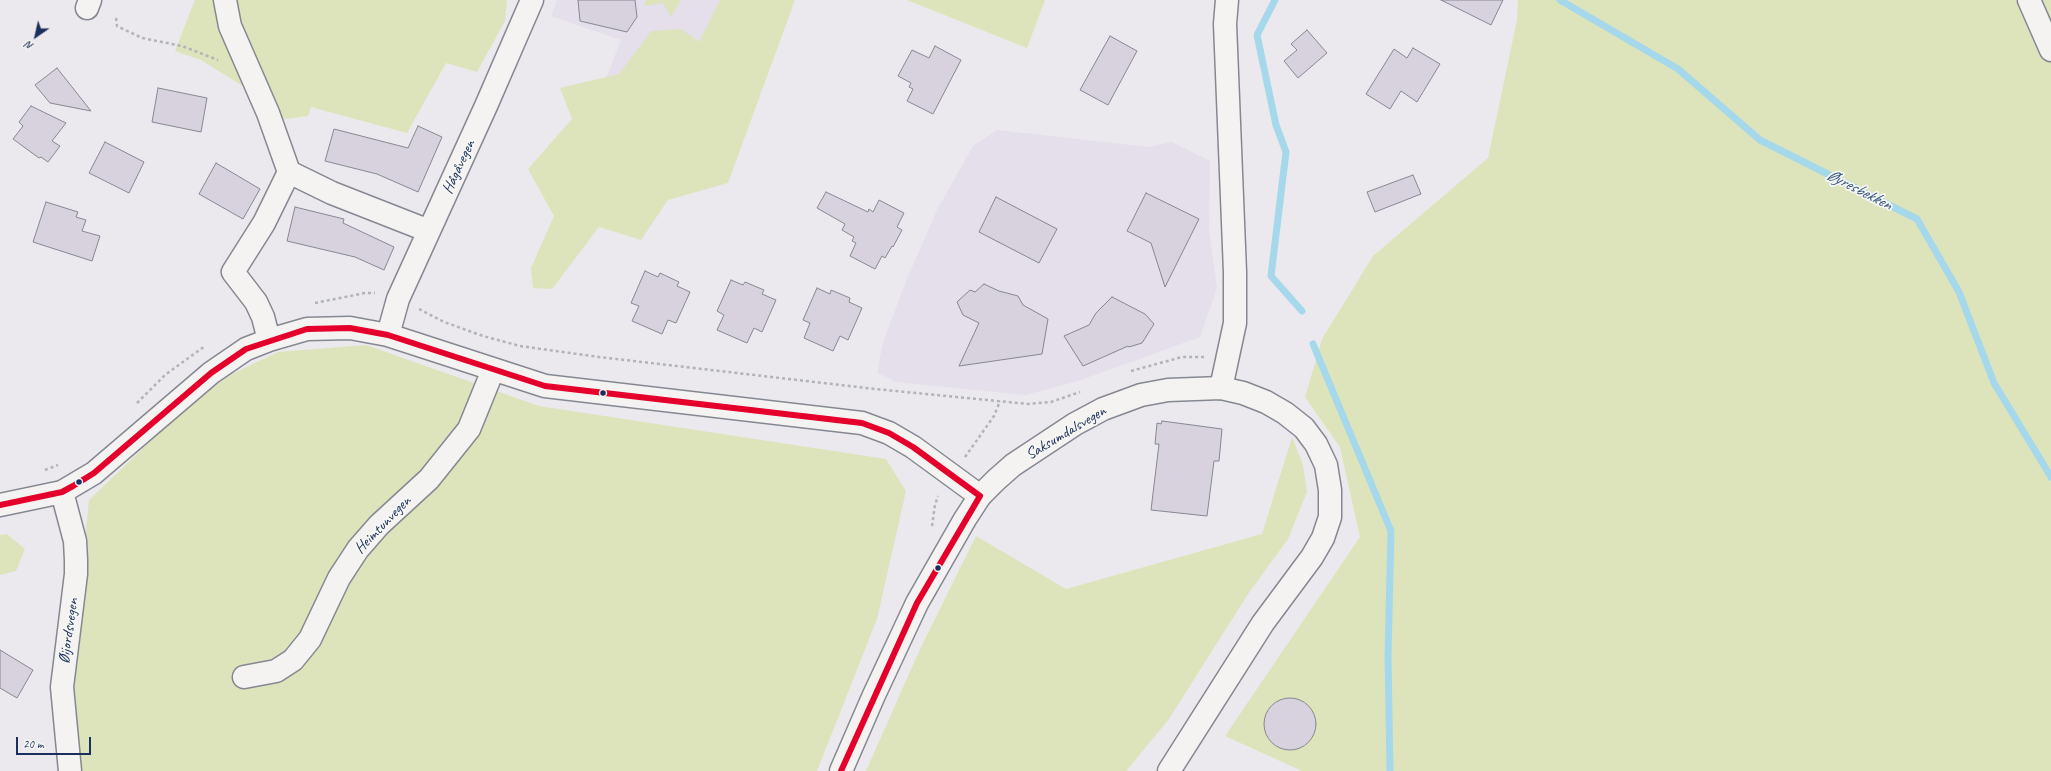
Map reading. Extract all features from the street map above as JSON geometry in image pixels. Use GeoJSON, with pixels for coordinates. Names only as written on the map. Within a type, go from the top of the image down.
{"type":"FeatureCollection","features":[{"type":"Feature","properties":{"kind":"street"},"geometry":{"type":"LineString","coordinates":[[225,0],[230,26],[268,113],[289,172],[332,192],[429,231]]}},
{"type":"Feature","properties":{"kind":"street","name":"Hågåvegen"},"geometry":{"type":"LineString","coordinates":[[388,335],[398,299],[532,0]]}},
{"type":"Feature","properties":{"kind":"street"},"geometry":{"type":"LineString","coordinates":[[1221,388],[1233,338],[1235,323],[1235,272],[1225,24],[1227,0]]}},
{"type":"Feature","properties":{"kind":"street"},"geometry":{"type":"LineString","coordinates":[[2029,0],[2051,50]]}},
{"type":"Feature","properties":{"kind":"street"},"geometry":{"type":"LineString","coordinates":[[269,340],[263,317],[256,302],[233,272],[264,223],[289,172]]}},
{"type":"Feature","properties":{"kind":"street"},"geometry":{"type":"LineString","coordinates":[[0,504],[62,492],[94,473],[211,373],[246,349],[269,340],[307,329],[350,328],[388,335],[545,386],[862,423],[889,433],[913,447],[980,496]]}},
{"type":"Feature","properties":{"kind":"street","name":"Heimtunvegen"},"geometry":{"type":"LineString","coordinates":[[244,677],[276,671],[294,660],[310,639],[339,578],[358,549],[379,525],[429,478],[469,429],[493,370]]}},
{"type":"Feature","properties":{"kind":"street","name":"Saksumdalsvegen"},"geometry":{"type":"LineString","coordinates":[[841,771],[917,602],[980,496],[1014,465],[1075,424],[1103,409],[1141,395],[1168,390],[1221,388],[1243,393],[1266,402],[1304,428],[1316,444],[1326,465],[1330,490],[1330,517],[1323,538],[1312,557],[1263,623],[1169,771]]}},
{"type":"Feature","properties":{"kind":"street","name":"Øijordsvegen"},"geometry":{"type":"LineString","coordinates":[[62,492],[75,541],[76,560],[76,574],[62,687],[70,771]]}},
{"type":"Feature","properties":{"kind":"path"},"geometry":{"type":"LineString","coordinates":[[116,18],[117,26],[136,35],[157,42],[182,46],[222,62]]}},
{"type":"Feature","properties":{"kind":"shaded area"},"geometry":{"type":"Polygon","coordinates":[[[557,0],[726,0],[702,58],[598,99],[621,40],[551,16],[557,0]]]}},
{"type":"Feature","properties":{"kind":"shaded area"},"geometry":{"type":"Polygon","coordinates":[[[997,130],[1148,147],[1172,142],[1210,161],[1209,232],[1217,288],[1200,337],[1078,381],[1025,395],[896,382],[878,373],[882,345],[906,281],[937,210],[973,146],[997,130]]]}},
{"type":"Feature","properties":{"kind":"green space"},"geometry":{"type":"Polygon","coordinates":[[[195,0],[507,0],[505,21],[477,72],[446,63],[407,133],[311,107],[308,116],[279,120],[246,88],[201,60],[175,51],[195,0]]]}},
{"type":"Feature","properties":{"kind":"green space"},"geometry":{"type":"Polygon","coordinates":[[[646,0],[681,0],[671,17],[663,3],[644,6],[646,0]]]}},
{"type":"Feature","properties":{"kind":"green space"},"geometry":{"type":"Polygon","coordinates":[[[720,0],[795,0],[728,183],[668,200],[641,240],[599,227],[552,289],[533,288],[531,268],[554,216],[528,169],[572,119],[560,88],[619,74],[651,31],[681,29],[699,42],[720,0]]]}},
{"type":"Feature","properties":{"kind":"green space"},"geometry":{"type":"Polygon","coordinates":[[[907,0],[1045,0],[1027,48],[907,0]]]}},
{"type":"Feature","properties":{"kind":"green space"},"geometry":{"type":"Polygon","coordinates":[[[1518,0],[2051,0],[2051,771],[1302,771],[1225,736],[1360,537],[1340,447],[1305,397],[1322,339],[1373,256],[1488,158],[1517,20],[1518,0]]]}},
{"type":"Feature","properties":{"kind":"green space"},"geometry":{"type":"Polygon","coordinates":[[[366,345],[539,406],[886,459],[906,491],[877,619],[817,771],[78,771],[70,685],[89,500],[181,412],[230,375],[278,352],[366,345]]]}},
{"type":"Feature","properties":{"kind":"green space"},"geometry":{"type":"Polygon","coordinates":[[[1292,437],[1303,465],[1307,492],[1288,539],[1248,594],[1169,719],[1126,771],[866,771],[920,649],[976,536],[1066,589],[1262,534],[1292,437]]]}},
{"type":"Feature","properties":{"kind":"green space"},"geometry":{"type":"Polygon","coordinates":[[[7,534],[25,549],[16,571],[0,575],[0,535],[7,534]]]}},
{"type":"Feature","properties":{"kind":"building"},"geometry":{"type":"Polygon","coordinates":[[[578,0],[635,0],[637,17],[627,32],[580,21],[578,0]]]}},
{"type":"Feature","properties":{"kind":"building"},"geometry":{"type":"Polygon","coordinates":[[[1441,0],[1503,0],[1491,25],[1441,0]]]}},
{"type":"Feature","properties":{"kind":"building"},"geometry":{"type":"Polygon","coordinates":[[[1307,30],[1327,53],[1298,78],[1284,61],[1297,50],[1291,44],[1307,30]]]}},
{"type":"Feature","properties":{"kind":"building"},"geometry":{"type":"Polygon","coordinates":[[[1110,36],[1137,51],[1108,105],[1080,90],[1110,36]]]}},
{"type":"Feature","properties":{"kind":"building"},"geometry":{"type":"Polygon","coordinates":[[[935,46],[961,60],[933,114],[907,101],[913,89],[909,87],[911,83],[898,76],[912,50],[929,58],[935,46]]]}},
{"type":"Feature","properties":{"kind":"building"},"geometry":{"type":"Polygon","coordinates":[[[1413,48],[1440,64],[1417,102],[1401,91],[1390,109],[1366,94],[1394,49],[1407,58],[1413,48]]]}},
{"type":"Feature","properties":{"kind":"building"},"geometry":{"type":"Polygon","coordinates":[[[57,68],[91,111],[50,103],[35,85],[57,68]]]}},
{"type":"Feature","properties":{"kind":"building"},"geometry":{"type":"Polygon","coordinates":[[[158,88],[207,98],[201,132],[152,122],[158,88]]]}},
{"type":"Feature","properties":{"kind":"building"},"geometry":{"type":"Polygon","coordinates":[[[31,106],[66,123],[52,141],[60,146],[48,162],[41,157],[39,158],[13,139],[23,126],[19,122],[31,106]]]}},
{"type":"Feature","properties":{"kind":"building"},"geometry":{"type":"Polygon","coordinates":[[[418,126],[442,137],[418,192],[377,174],[325,161],[334,129],[408,148],[418,126]]]}},
{"type":"Feature","properties":{"kind":"building"},"geometry":{"type":"Polygon","coordinates":[[[105,142],[144,162],[129,193],[89,173],[105,142]]]}},
{"type":"Feature","properties":{"kind":"building"},"geometry":{"type":"Polygon","coordinates":[[[216,163],[260,189],[243,219],[199,194],[216,163]]]}},
{"type":"Feature","properties":{"kind":"building"},"geometry":{"type":"Polygon","coordinates":[[[1413,175],[1421,194],[1375,212],[1367,192],[1413,175]]]}},
{"type":"Feature","properties":{"kind":"building"},"geometry":{"type":"Polygon","coordinates":[[[826,192],[868,212],[869,209],[873,212],[879,200],[904,213],[897,227],[902,230],[893,247],[892,246],[885,258],[882,256],[875,269],[850,256],[856,243],[852,241],[854,237],[842,230],[845,224],[817,208],[826,192]]]}},
{"type":"Feature","properties":{"kind":"building"},"geometry":{"type":"Polygon","coordinates":[[[1146,193],[1199,219],[1165,287],[1151,243],[1127,231],[1146,193]]]}},
{"type":"Feature","properties":{"kind":"building"},"geometry":{"type":"Polygon","coordinates":[[[996,197],[1057,229],[1039,263],[979,232],[996,197]]]}},
{"type":"Feature","properties":{"kind":"building"},"geometry":{"type":"Polygon","coordinates":[[[46,202],[78,212],[76,217],[86,220],[82,231],[100,236],[92,261],[33,242],[46,202]]]}},
{"type":"Feature","properties":{"kind":"building"},"geometry":{"type":"Polygon","coordinates":[[[295,207],[344,219],[343,223],[394,247],[384,270],[355,257],[287,241],[295,207]]]}},
{"type":"Feature","properties":{"kind":"building"},"geometry":{"type":"Polygon","coordinates":[[[645,271],[658,277],[660,273],[679,282],[677,286],[690,292],[676,323],[668,320],[662,334],[632,321],[639,306],[631,303],[645,271]]]}},
{"type":"Feature","properties":{"kind":"building"},"geometry":{"type":"Polygon","coordinates":[[[731,280],[743,285],[745,282],[764,290],[762,294],[776,300],[762,332],[754,328],[747,343],[717,330],[724,315],[717,311],[731,280]]]}},
{"type":"Feature","properties":{"kind":"building"},"geometry":{"type":"Polygon","coordinates":[[[984,284],[999,291],[1018,296],[1023,305],[1048,319],[1042,354],[959,366],[979,323],[963,315],[957,302],[970,290],[975,292],[984,284]]]}},
{"type":"Feature","properties":{"kind":"building"},"geometry":{"type":"Polygon","coordinates":[[[817,288],[830,294],[831,290],[850,298],[849,302],[862,308],[848,340],[840,336],[833,351],[804,338],[810,323],[803,320],[817,288]]]}},
{"type":"Feature","properties":{"kind":"building"},"geometry":{"type":"Polygon","coordinates":[[[1112,297],[1145,314],[1154,324],[1142,343],[1128,346],[1083,366],[1064,336],[1089,325],[1096,313],[1112,297]]]}},
{"type":"Feature","properties":{"kind":"building"},"geometry":{"type":"Polygon","coordinates":[[[1162,421],[1222,429],[1219,461],[1214,461],[1207,516],[1151,510],[1159,444],[1155,444],[1157,423],[1161,424],[1162,421]]]}},
{"type":"Feature","properties":{"kind":"building"},"geometry":{"type":"Polygon","coordinates":[[[0,650],[33,670],[17,698],[0,688],[0,650]]]}},
{"type":"Feature","properties":{"kind":"building"},"geometry":{"type":"Polygon","coordinates":[[[1290,698],[1300,700],[1308,706],[1314,714],[1316,724],[1314,734],[1308,742],[1300,748],[1290,750],[1280,748],[1272,742],[1266,734],[1264,724],[1266,714],[1272,706],[1280,700],[1290,698]]]}},
{"type":"Feature","properties":{"kind":"waterway"},"geometry":{"type":"LineString","coordinates":[[1275,0],[1257,35],[1276,125],[1286,152],[1271,276],[1302,311]]}},
{"type":"Feature","properties":{"kind":"waterway","name":"Øyresbekken"},"geometry":{"type":"LineString","coordinates":[[1560,0],[1678,69],[1760,140],[1917,219],[1959,292],[1994,383],[2051,477]]}},
{"type":"Feature","properties":{"kind":"waterway"},"geometry":{"type":"LineString","coordinates":[[1313,344],[1391,531],[1388,656],[1390,771]]}},
{"type":"Feature","properties":{"kind":"transit line"},"geometry":{"type":"LineString","coordinates":[[0,505],[62,492],[73,486],[94,473],[211,373],[246,349],[307,329],[350,328],[388,335],[545,386],[862,423],[889,433],[913,447],[980,496],[917,603],[841,771]]}}]}
